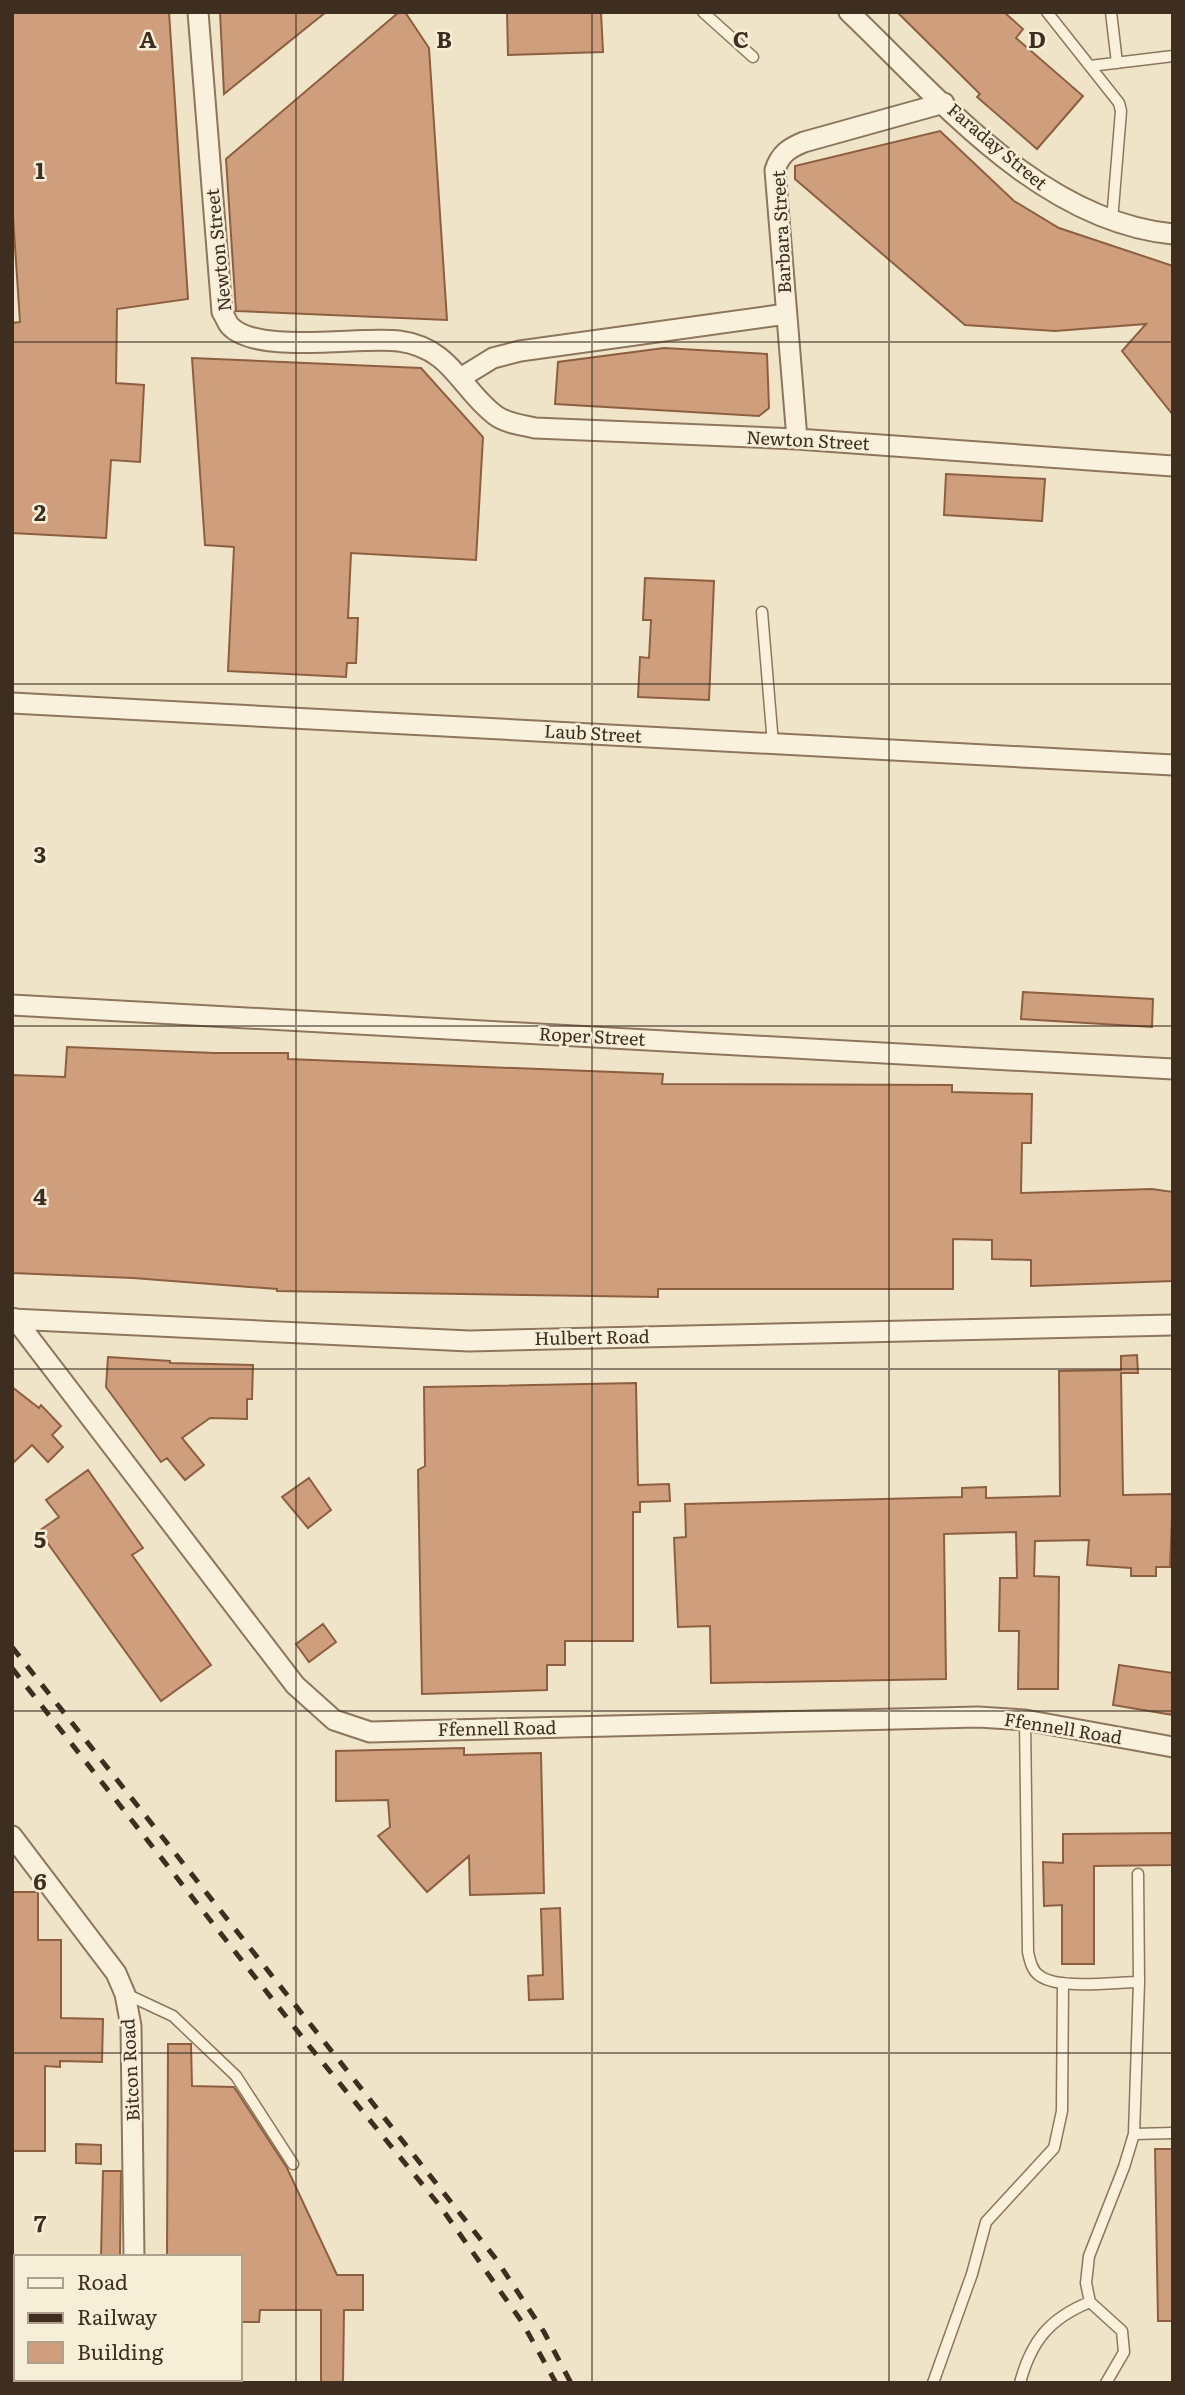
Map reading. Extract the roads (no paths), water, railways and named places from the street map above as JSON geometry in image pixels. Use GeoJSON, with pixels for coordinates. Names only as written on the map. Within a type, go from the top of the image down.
{"type":"FeatureCollection","features":[{"type":"Feature","properties":{"kind":"street","name":"Newton Street"},"geometry":{"type":"LineString","coordinates":[[198,12],[222,312],[231,327],[256,339],[289,342],[400,341],[439,357],[462,377],[495,416],[535,428],[797,439],[1173,466]]}},
{"type":"Feature","properties":{"kind":"street","name":"Faraday Street"},"geometry":{"type":"LineString","coordinates":[[849,12],[944,103],[1041,187],[1112,221],[1145,232],[1173,234]]}},
{"type":"Feature","properties":{"kind":"street","name":"Barbara Street"},"geometry":{"type":"LineString","coordinates":[[797,439],[775,170],[782,154],[804,142],[944,103]]}},
{"type":"Feature","properties":{"kind":"street"},"geometry":{"type":"LineString","coordinates":[[462,377],[493,358],[520,351],[786,314]]}},
{"type":"Feature","properties":{"kind":"street","name":"Laub Street"},"geometry":{"type":"LineString","coordinates":[[12,703],[1173,765]]}},
{"type":"Feature","properties":{"kind":"street","name":"Roper Street"},"geometry":{"type":"LineString","coordinates":[[12,1005],[1173,1069]]}},
{"type":"Feature","properties":{"kind":"street","name":"Hulbert Road"},"geometry":{"type":"LineString","coordinates":[[13,1319],[469,1341],[1173,1325]]}},
{"type":"Feature","properties":{"kind":"street","name":"Ffennell Road"},"geometry":{"type":"LineString","coordinates":[[13,1319],[295,1685],[334,1720],[370,1732],[978,1717],[1025,1720],[1173,1747]]}},
{"type":"Feature","properties":{"kind":"street","name":"Bitcon Road"},"geometry":{"type":"LineString","coordinates":[[12,1836],[116,1973],[125,1994],[131,2026],[134,2255]]}},
{"type":"Feature","properties":{"kind":"lane"},"geometry":{"type":"LineString","coordinates":[[703,12],[753,57]]}},
{"type":"Feature","properties":{"kind":"lane"},"geometry":{"type":"LineString","coordinates":[[1047,12],[1090,66],[1121,111],[1112,221]]}},
{"type":"Feature","properties":{"kind":"lane"},"geometry":{"type":"LineString","coordinates":[[1111,12],[1117,63]]}},
{"type":"Feature","properties":{"kind":"lane"},"geometry":{"type":"LineString","coordinates":[[1090,66],[1173,56]]}},
{"type":"Feature","properties":{"kind":"lane"},"geometry":{"type":"LineString","coordinates":[[762,612],[773,744]]}},
{"type":"Feature","properties":{"kind":"lane"},"geometry":{"type":"LineString","coordinates":[[1025,1720],[1028,1952],[1031,1966],[1038,1976],[1063,1983],[1139,1982]]}},
{"type":"Feature","properties":{"kind":"lane"},"geometry":{"type":"LineString","coordinates":[[1107,2383],[1124,2352],[1122,2331],[1090,2302],[1086,2283],[1089,2256],[1124,2167],[1133,2134],[1139,1982],[1138,1874]]}},
{"type":"Feature","properties":{"kind":"lane"},"geometry":{"type":"LineString","coordinates":[[933,2383],[933,2376],[972,2274],[986,2222],[1054,2148],[1062,2111],[1063,1983]]}},
{"type":"Feature","properties":{"kind":"lane"},"geometry":{"type":"LineString","coordinates":[[125,1994],[173,2016],[236,2076],[293,2164]]}},
{"type":"Feature","properties":{"kind":"lane"},"geometry":{"type":"LineString","coordinates":[[1133,2134],[1173,2133]]}},
{"type":"Feature","properties":{"kind":"lane"},"geometry":{"type":"LineString","coordinates":[[1020,2383],[1043,2333],[1062,2313],[1090,2302]]}},
{"type":"Feature","properties":{"kind":"railway"},"geometry":{"type":"LineString","coordinates":[[12,1647],[496,2259],[544,2332],[571,2383]]}},
{"type":"Feature","properties":{"kind":"railway"},"geometry":{"type":"LineString","coordinates":[[12,1668],[310,2047],[440,2206],[522,2322],[556,2383]]}}]}
